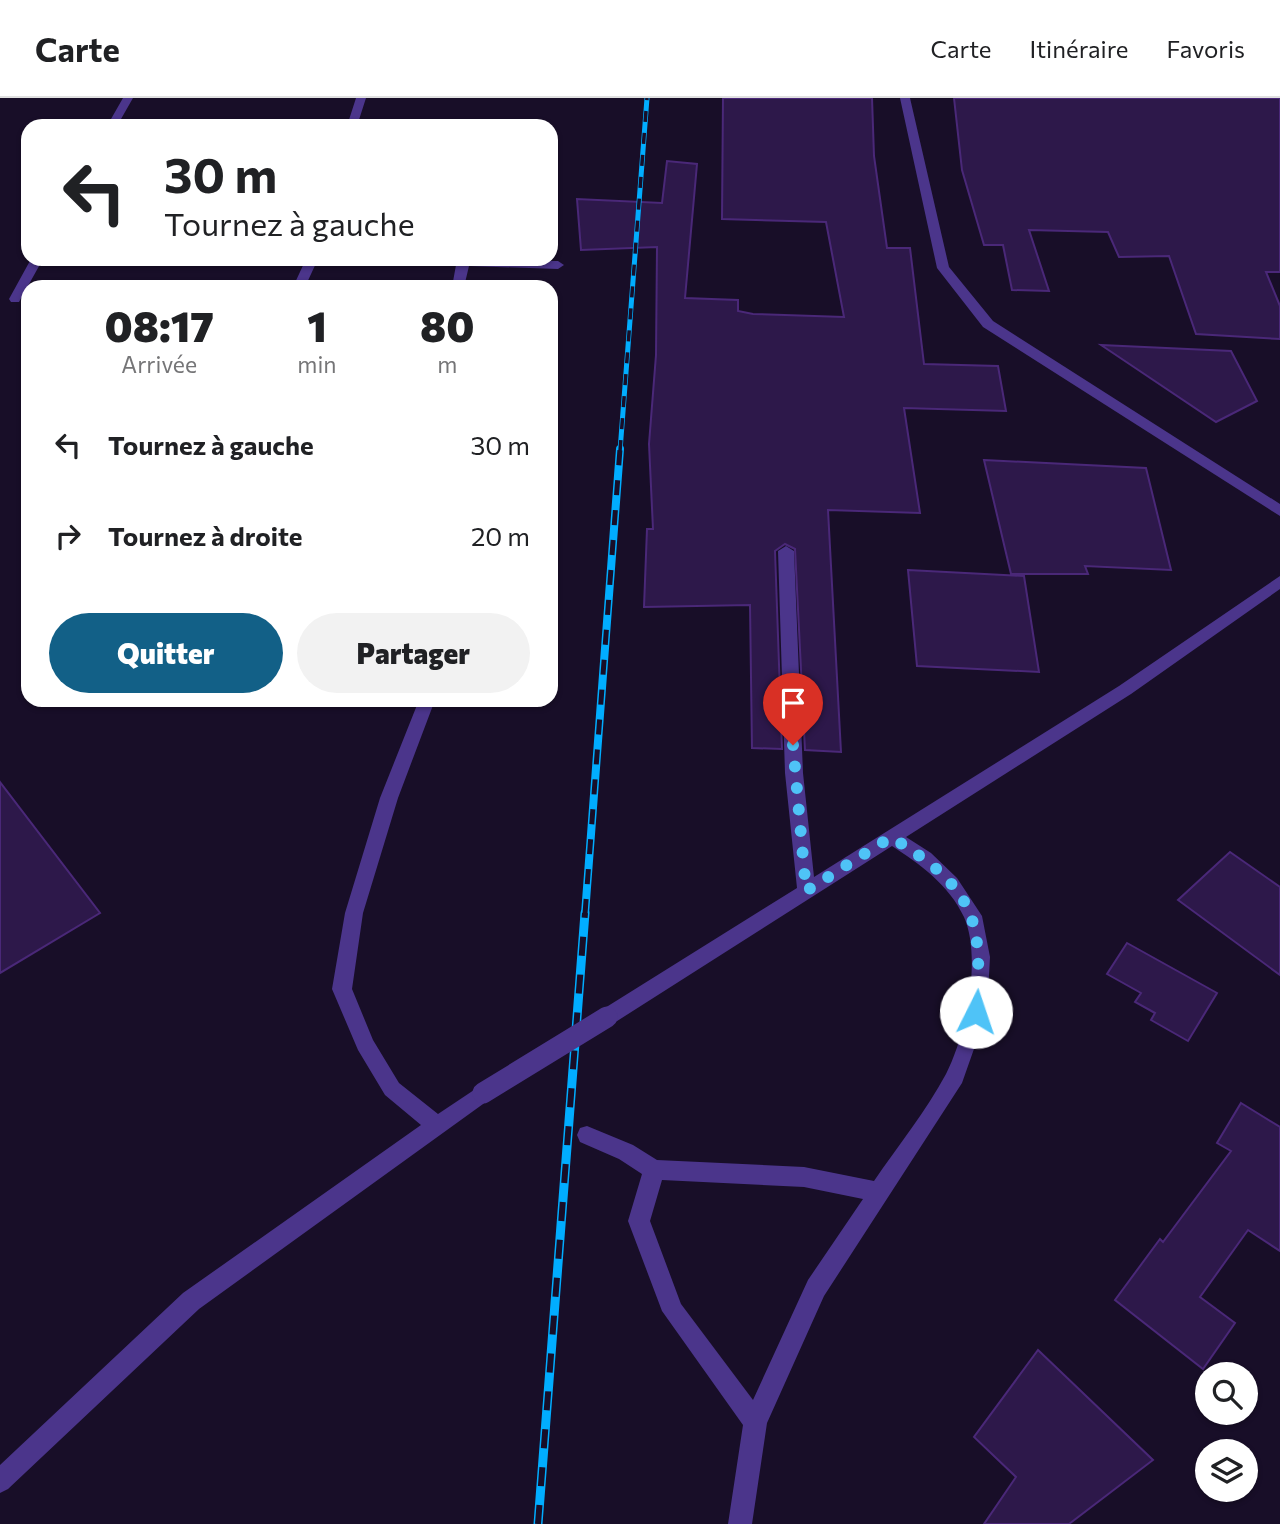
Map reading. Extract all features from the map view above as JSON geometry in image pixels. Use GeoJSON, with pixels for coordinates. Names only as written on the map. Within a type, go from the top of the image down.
{"type":"FeatureCollection","features":[{"type":"Feature","properties":{"kind":"street"},"geometry":{"type":"LineString","coordinates":[[116,119],[128,98]]}},
{"type":"Feature","properties":{"kind":"street"},"geometry":{"type":"LineString","coordinates":[[354,119],[361,98]]}},
{"type":"Feature","properties":{"kind":"street"},"geometry":{"type":"LineString","coordinates":[[905,98],[943,268],[988,324],[1280,511]]}},
{"type":"Feature","properties":{"kind":"street"},"geometry":{"type":"LineString","coordinates":[[15,299],[21,288]]}},
{"type":"Feature","properties":{"kind":"street"},"geometry":{"type":"LineString","coordinates":[[786,551],[794,772],[806,891]]}},
{"type":"Feature","properties":{"kind":"street"},"geometry":{"type":"LineString","coordinates":[[0,1481],[191,1301],[435,1124],[1125,690],[1280,581]]}},
{"type":"Feature","properties":{"kind":"street"},"geometry":{"type":"LineString","coordinates":[[425,707],[389,798],[354,912],[342,989],[365,1044],[392,1088],[435,1124]]}},
{"type":"Feature","properties":{"kind":"street"},"geometry":{"type":"LineString","coordinates":[[740,1524],[755,1422],[816,1288],[955,1077],[976,1012],[981,957],[972,916],[951,883],[925,858],[891,837]]}},
{"type":"Feature","properties":{"kind":"street"},"geometry":{"type":"LineString","coordinates":[[587,1136],[626,1152],[654,1170],[804,1177],[877,1192]]}},
{"type":"Feature","properties":{"kind":"street"},"geometry":{"type":"LineString","coordinates":[[654,1170],[639,1221],[673,1311],[755,1422]]}},
{"type":"Feature","properties":{"kind":"building"},"geometry":{"type":"Polygon","coordinates":[[[723,98],[872,98],[874,156],[887,248],[910,248],[924,364],[998,366],[1006,411],[904,408],[920,513],[828,510],[841,752],[805,750],[795,549],[785,544],[775,551],[782,749],[752,748],[750,605],[644,607],[647,529],[653,529],[649,444],[656,355],[657,247],[581,250],[577,199],[662,203],[667,161],[697,164],[685,298],[738,300],[738,311],[753,314],[844,317],[826,222],[722,219],[723,98]]]}},
{"type":"Feature","properties":{"kind":"building"},"geometry":{"type":"Polygon","coordinates":[[[954,98],[1280,98],[1280,272],[1266,272],[1280,306],[1280,339],[1196,334],[1169,256],[1119,257],[1108,232],[1029,230],[1049,291],[1012,290],[1003,245],[984,245],[962,170],[954,98]]]}},
{"type":"Feature","properties":{"kind":"building"},"geometry":{"type":"Polygon","coordinates":[[[1101,345],[1231,351],[1257,401],[1216,422],[1101,345]]]}},
{"type":"Feature","properties":{"kind":"building"},"geometry":{"type":"Polygon","coordinates":[[[984,460],[1146,468],[1171,570],[1085,566],[1088,574],[1011,574],[984,460]]]}},
{"type":"Feature","properties":{"kind":"building"},"geometry":{"type":"Polygon","coordinates":[[[908,570],[1024,576],[1039,672],[917,666],[908,570]]]}},
{"type":"Feature","properties":{"kind":"building"},"geometry":{"type":"Polygon","coordinates":[[[0,782],[100,913],[0,973],[0,782]]]}},
{"type":"Feature","properties":{"kind":"building"},"geometry":{"type":"Polygon","coordinates":[[[1230,852],[1280,887],[1280,975],[1178,900],[1230,852]]]}},
{"type":"Feature","properties":{"kind":"building"},"geometry":{"type":"Polygon","coordinates":[[[1127,943],[1217,993],[1188,1041],[1151,1020],[1155,1013],[1135,1002],[1141,993],[1107,974],[1127,943]]]}},
{"type":"Feature","properties":{"kind":"building"},"geometry":{"type":"Polygon","coordinates":[[[1241,1103],[1280,1127],[1280,1251],[1248,1230],[1200,1297],[1235,1323],[1208,1362],[1195,1363],[1115,1300],[1160,1239],[1163,1242],[1231,1151],[1217,1143],[1241,1103]]]}},
{"type":"Feature","properties":{"kind":"building"},"geometry":{"type":"Polygon","coordinates":[[[1038,1350],[1153,1460],[1069,1524],[984,1524],[1016,1477],[974,1437],[1038,1350]]]}},
{"type":"Feature","properties":{"kind":"railway"},"geometry":{"type":"LineString","coordinates":[[620,451],[647,98]]}},
{"type":"Feature","properties":{"kind":"railway"},"geometry":{"type":"LineString","coordinates":[[585,914],[620,449]]}},
{"type":"Feature","properties":{"kind":"railway"},"geometry":{"type":"LineString","coordinates":[[538,1524],[585,913]]}},
{"type":"Feature","properties":{"kind":"route"},"geometry":{"type":"LineString","coordinates":[[793,745],[806,891],[891,837],[925,858],[951,883],[972,916],[981,957],[976,1012]]}}]}
